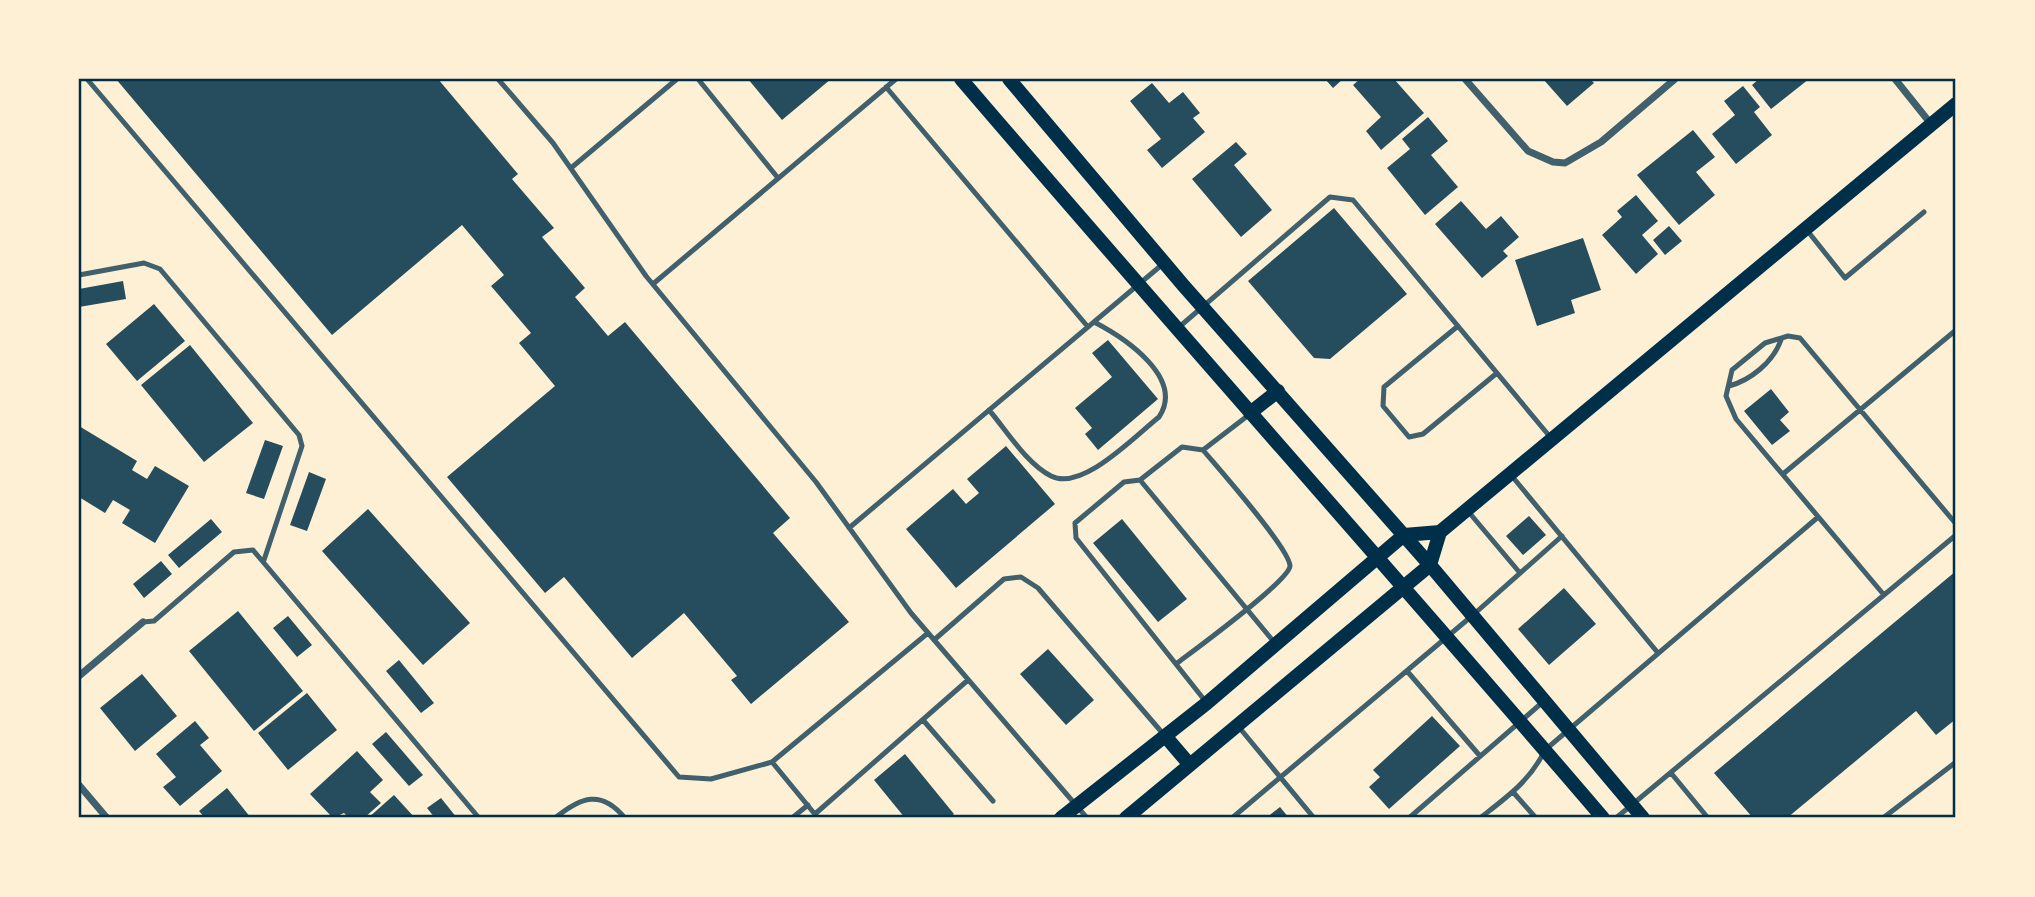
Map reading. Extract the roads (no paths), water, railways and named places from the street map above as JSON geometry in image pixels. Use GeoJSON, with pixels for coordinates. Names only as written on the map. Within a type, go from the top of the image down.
{"type":"FeatureCollection","features":[{"type":"Feature","properties":{"kind":"main road"},"geometry":{"type":"LineString","coordinates":[[961,79],[1176,330],[1405,587],[1603,818]]}},
{"type":"Feature","properties":{"kind":"main road"},"geometry":{"type":"LineString","coordinates":[[1009,79],[1202,307],[1473,615],[1643,818]]}},
{"type":"Feature","properties":{"kind":"main road"},"geometry":{"type":"LineString","coordinates":[[1126,818],[1430,565],[1440,532],[1956,104]]}},
{"type":"Feature","properties":{"kind":"main road"},"geometry":{"type":"LineString","coordinates":[[1250,413],[1278,391]]}},
{"type":"Feature","properties":{"kind":"main road"},"geometry":{"type":"LineString","coordinates":[[1061,818],[1166,737],[1404,535],[1440,532]]}},
{"type":"Feature","properties":{"kind":"main road"},"geometry":{"type":"LineString","coordinates":[[1166,737],[1190,765]]}},
{"type":"Feature","properties":{"kind":"street"},"geometry":{"type":"LineString","coordinates":[[1465,79],[1528,151],[1553,162],[1565,163],[1601,142],[1675,79]]}},
{"type":"Feature","properties":{"kind":"street"},"geometry":{"type":"LineString","coordinates":[[1895,79],[1932,124]]}},
{"type":"Feature","properties":{"kind":"street"},"geometry":{"type":"LineString","coordinates":[[79,676],[143,622]]}},
{"type":"Feature","properties":{"kind":"street"},"geometry":{"type":"LineString","coordinates":[[79,785],[107,818]]}},
{"type":"Feature","properties":{"kind":"lane"},"geometry":{"type":"LineString","coordinates":[[87,79],[678,777],[711,779],[772,762],[928,634]]}},
{"type":"Feature","properties":{"kind":"lane"},"geometry":{"type":"LineString","coordinates":[[498,79],[571,168],[653,284],[816,482],[928,634],[1087,818]]}},
{"type":"Feature","properties":{"kind":"lane"},"geometry":{"type":"LineString","coordinates":[[571,168],[677,79]]}},
{"type":"Feature","properties":{"kind":"lane"},"geometry":{"type":"LineString","coordinates":[[698,79],[778,178]]}},
{"type":"Feature","properties":{"kind":"lane"},"geometry":{"type":"LineString","coordinates":[[653,284],[896,79]]}},
{"type":"Feature","properties":{"kind":"lane"},"geometry":{"type":"LineString","coordinates":[[886,87],[1088,327]]}},
{"type":"Feature","properties":{"kind":"lane"},"geometry":{"type":"LineString","coordinates":[[1176,330],[1330,197],[1353,200],[1552,440]]}},
{"type":"Feature","properties":{"kind":"lane"},"geometry":{"type":"LineString","coordinates":[[1806,229],[1845,278],[1924,212]]}},
{"type":"Feature","properties":{"kind":"lane"},"geometry":{"type":"LineString","coordinates":[[79,275],[144,263],[160,269],[299,435],[302,446],[264,560]]}},
{"type":"Feature","properties":{"kind":"lane"},"geometry":{"type":"LineString","coordinates":[[849,528],[1164,263]]}},
{"type":"Feature","properties":{"kind":"lane"},"geometry":{"type":"LineString","coordinates":[[989,410],[1037,466],[1053,478],[1070,480],[1087,475],[1159,417],[1167,405],[1168,394],[1163,382],[1127,339],[1094,322]]}},
{"type":"Feature","properties":{"kind":"lane"},"geometry":{"type":"LineString","coordinates":[[1458,326],[1384,387],[1383,405],[1409,437],[1423,435],[1497,373]]}},
{"type":"Feature","properties":{"kind":"lane"},"geometry":{"type":"LineString","coordinates":[[1783,474],[1956,330]]}},
{"type":"Feature","properties":{"kind":"lane"},"geometry":{"type":"LineString","coordinates":[[1884,596],[1736,419],[1727,403],[1732,370],[1765,343],[1793,336],[1806,342],[1956,524]]}},
{"type":"Feature","properties":{"kind":"lane"},"geometry":{"type":"LineString","coordinates":[[1729,386],[1742,383],[1775,355],[1781,340]]}},
{"type":"Feature","properties":{"kind":"lane"},"geometry":{"type":"LineString","coordinates":[[1203,450],[1250,413]]}},
{"type":"Feature","properties":{"kind":"lane"},"geometry":{"type":"LineString","coordinates":[[1176,664],[1288,574],[1288,559],[1203,450],[1181,447],[1140,480],[1124,482],[1075,523],[1076,538],[1176,664],[1207,703]]}},
{"type":"Feature","properties":{"kind":"lane"},"geometry":{"type":"LineString","coordinates":[[1510,474],[1658,653]]}},
{"type":"Feature","properties":{"kind":"lane"},"geometry":{"type":"LineString","coordinates":[[1140,480],[1276,645]]}},
{"type":"Feature","properties":{"kind":"lane"},"geometry":{"type":"LineString","coordinates":[[1467,510],[1520,573]]}},
{"type":"Feature","properties":{"kind":"lane"},"geometry":{"type":"LineString","coordinates":[[1480,818],[1513,792],[1535,770],[1545,750],[1568,729],[1817,518]]}},
{"type":"Feature","properties":{"kind":"lane"},"geometry":{"type":"LineString","coordinates":[[1231,818],[1448,637],[1562,536]]}},
{"type":"Feature","properties":{"kind":"lane"},"geometry":{"type":"LineString","coordinates":[[1616,818],[1956,536]]}},
{"type":"Feature","properties":{"kind":"lane"},"geometry":{"type":"LineString","coordinates":[[143,622],[154,621],[234,552],[253,550],[479,818]]}},
{"type":"Feature","properties":{"kind":"lane"},"geometry":{"type":"LineString","coordinates":[[934,640],[1004,579],[1021,577],[1038,588],[1166,737]]}},
{"type":"Feature","properties":{"kind":"lane"},"geometry":{"type":"LineString","coordinates":[[1407,671],[1480,756]]}},
{"type":"Feature","properties":{"kind":"lane"},"geometry":{"type":"LineString","coordinates":[[772,762],[817,816],[968,680]]}},
{"type":"Feature","properties":{"kind":"lane"},"geometry":{"type":"LineString","coordinates":[[1409,818],[1544,701]]}},
{"type":"Feature","properties":{"kind":"lane"},"geometry":{"type":"LineString","coordinates":[[923,720],[993,801]]}},
{"type":"Feature","properties":{"kind":"lane"},"geometry":{"type":"LineString","coordinates":[[1238,726],[1314,818]]}},
{"type":"Feature","properties":{"kind":"lane"},"geometry":{"type":"LineString","coordinates":[[1883,818],[1956,762]]}},
{"type":"Feature","properties":{"kind":"lane"},"geometry":{"type":"LineString","coordinates":[[1671,773],[1708,818]]}},
{"type":"Feature","properties":{"kind":"lane"},"geometry":{"type":"LineString","coordinates":[[1513,792],[1536,818]]}},
{"type":"Feature","properties":{"kind":"lane"},"geometry":{"type":"LineString","coordinates":[[555,818],[574,802],[596,798],[618,810],[625,818]]}},
{"type":"Feature","properties":{"kind":"lane"},"geometry":{"type":"LineString","coordinates":[[792,818],[808,805]]}}]}
